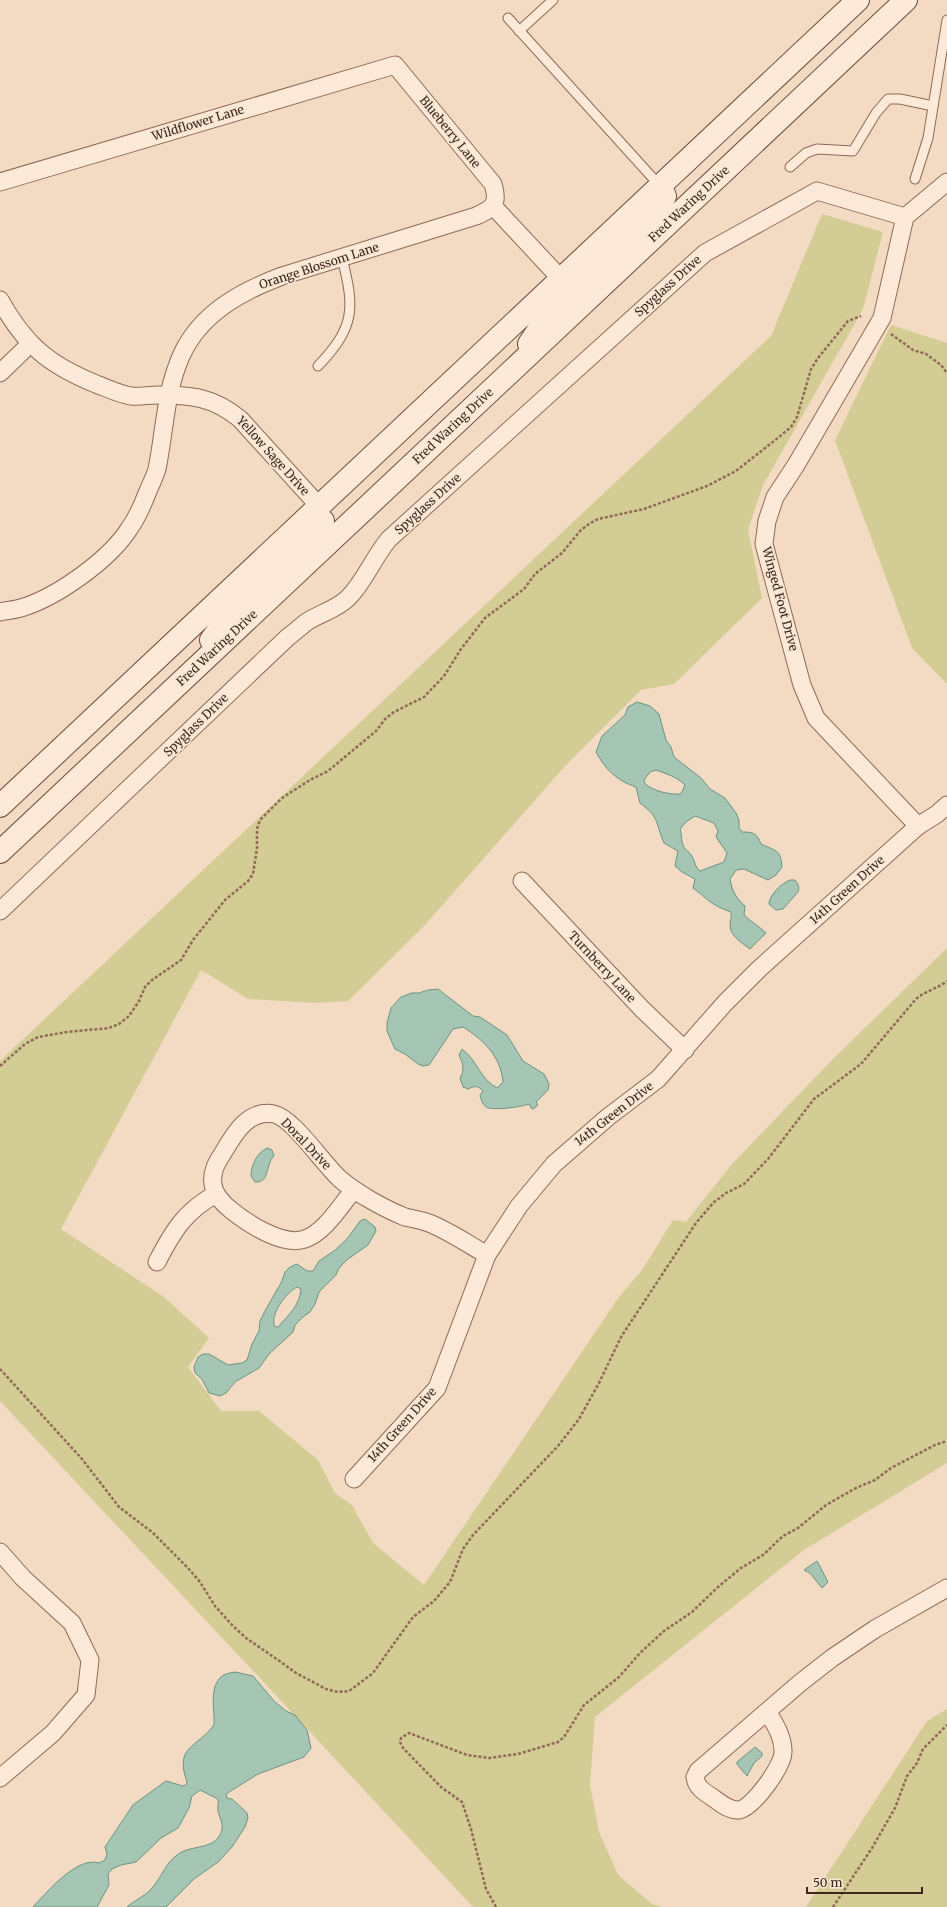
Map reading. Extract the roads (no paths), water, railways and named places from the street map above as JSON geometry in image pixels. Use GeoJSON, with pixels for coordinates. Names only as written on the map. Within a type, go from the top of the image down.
{"type":"FeatureCollection","features":[{"type":"Feature","properties":{"kind":"main road"},"geometry":{"type":"LineString","coordinates":[[0,806],[858,0]]}},
{"type":"Feature","properties":{"kind":"main road","name":"Fred Waring Drive"},"geometry":{"type":"LineString","coordinates":[[0,852],[906,0]]}},
{"type":"Feature","properties":{"kind":"main road"},"geometry":{"type":"LineString","coordinates":[[515,368],[550,312],[661,206],[665,196],[660,186]]}},
{"type":"Feature","properties":{"kind":"main road"},"geometry":{"type":"LineString","coordinates":[[181,681],[234,609],[321,525],[324,520],[323,514],[318,506]]}},
{"type":"Feature","properties":{"kind":"street","name":"Wildflower Lane"},"geometry":{"type":"LineString","coordinates":[[0,182],[395,64]]}},
{"type":"Feature","properties":{"kind":"street","name":"Blueberry Lane"},"geometry":{"type":"LineString","coordinates":[[395,64],[493,184],[496,196],[494,204]]}},
{"type":"Feature","properties":{"kind":"street"},"geometry":{"type":"LineString","coordinates":[[905,217],[947,182]]}},
{"type":"Feature","properties":{"kind":"street","name":"Spyglass Drive"},"geometry":{"type":"LineString","coordinates":[[0,911],[288,637],[308,622],[326,613],[347,599],[362,582],[380,550],[389,539],[705,253],[817,191],[905,217]]}},
{"type":"Feature","properties":{"kind":"street","name":"Orange Blossom Lane"},"geometry":{"type":"LineString","coordinates":[[0,612],[23,608],[46,597],[91,569],[112,550],[129,529],[145,500],[157,470],[168,395],[182,354],[198,330],[214,312],[255,286],[476,216],[487,211],[494,204]]}},
{"type":"Feature","properties":{"kind":"street"},"geometry":{"type":"LineString","coordinates":[[494,204],[561,279]]}},
{"type":"Feature","properties":{"kind":"street","name":"Winged Foot Drive"},"geometry":{"type":"LineString","coordinates":[[905,217],[882,318],[796,465],[775,497],[767,521],[764,544],[802,685],[816,718],[918,826]]}},
{"type":"Feature","properties":{"kind":"street","name":"Yellow Sage Drive"},"geometry":{"type":"LineString","coordinates":[[0,300],[11,319],[30,344],[49,360],[76,376],[130,396],[168,395],[203,398],[226,407],[240,418],[318,506]]}},
{"type":"Feature","properties":{"kind":"street"},"geometry":{"type":"LineString","coordinates":[[0,373],[30,344]]}},
{"type":"Feature","properties":{"kind":"street","name":"14th Green Drive"},"geometry":{"type":"LineString","coordinates":[[354,1479],[436,1388],[487,1255],[519,1206],[554,1164],[603,1121],[658,1079],[725,1003],[759,969],[918,826],[937,814],[947,805]]}},
{"type":"Feature","properties":{"kind":"street","name":"Turnberry Lane"},"geometry":{"type":"LineString","coordinates":[[522,881],[642,1009],[685,1050]]}},
{"type":"Feature","properties":{"kind":"street","name":"Doral Drive"},"geometry":{"type":"LineString","coordinates":[[216,1194],[213,1184],[213,1174],[216,1165],[235,1131],[242,1124],[258,1114],[274,1114],[282,1117],[338,1178],[353,1190],[405,1216],[427,1222],[487,1255]]}},
{"type":"Feature","properties":{"kind":"street"},"geometry":{"type":"LineString","coordinates":[[157,1262],[174,1230],[183,1218],[201,1202],[216,1194],[225,1206],[239,1216],[274,1236],[296,1241],[305,1239],[315,1232],[353,1190]]}},
{"type":"Feature","properties":{"kind":"street"},"geometry":{"type":"LineString","coordinates":[[0,1552],[24,1578],[72,1623],[90,1660],[86,1694],[53,1733],[0,1778]]}},
{"type":"Feature","properties":{"kind":"street"},"geometry":{"type":"LineString","coordinates":[[767,1712],[777,1725],[783,1751],[782,1758],[777,1769],[754,1800],[745,1808],[738,1810],[730,1808],[706,1794],[698,1787],[695,1777],[698,1771],[710,1759],[800,1683],[832,1658],[875,1629],[947,1588]]}},
{"type":"Feature","properties":{"kind":"lane"},"geometry":{"type":"LineString","coordinates":[[519,31],[553,0]]}},
{"type":"Feature","properties":{"kind":"lane"},"geometry":{"type":"LineString","coordinates":[[508,18],[660,186]]}},
{"type":"Feature","properties":{"kind":"lane"},"geometry":{"type":"LineString","coordinates":[[915,179],[928,138],[947,20]]}},
{"type":"Feature","properties":{"kind":"lane"},"geometry":{"type":"LineString","coordinates":[[790,166],[806,153],[817,150],[830,149],[853,151],[876,113],[888,99],[900,99],[933,106]]}},
{"type":"Feature","properties":{"kind":"lane"},"geometry":{"type":"LineString","coordinates":[[318,366],[336,347],[344,335],[349,315],[351,296],[342,258]]}}]}
